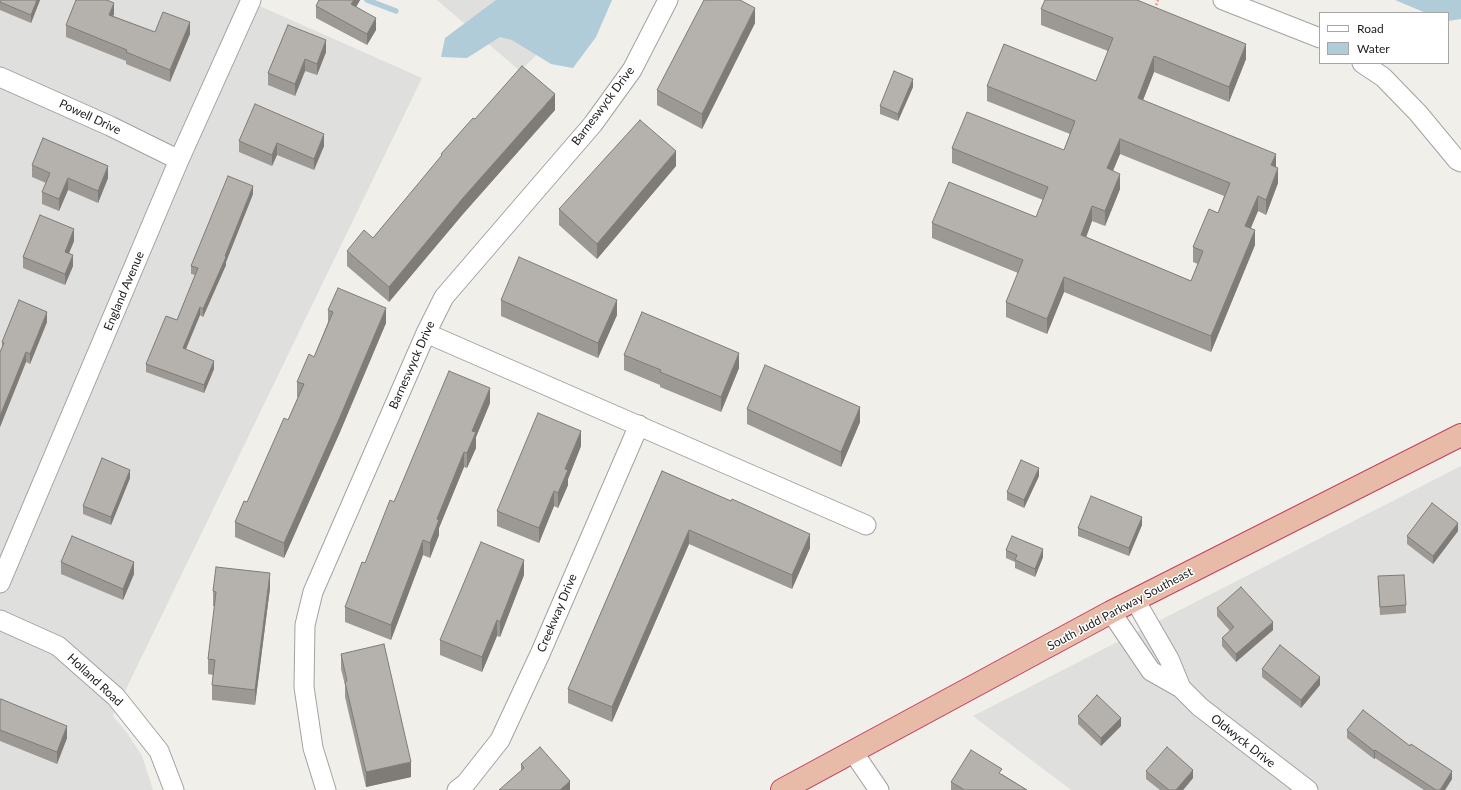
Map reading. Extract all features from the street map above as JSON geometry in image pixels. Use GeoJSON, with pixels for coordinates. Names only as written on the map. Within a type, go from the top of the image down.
{"type":"FeatureCollection","features":[{"type":"Feature","properties":{"kind":"highway","name":"South Judd Parkway Southeast"},"geometry":{"type":"LineString","coordinates":[[782,790],[1111,612],[1461,435]]}},
{"type":"Feature","properties":{"kind":"street","name":"England Avenue"},"geometry":{"type":"LineString","coordinates":[[0,583],[179,160],[251,0]]}},
{"type":"Feature","properties":{"kind":"street","name":"Barneswyck Drive"},"geometry":{"type":"LineString","coordinates":[[326,790],[313,748],[304,687],[305,625],[313,592],[426,333],[444,297],[593,124],[632,70],[668,0]]}},
{"type":"Feature","properties":{"kind":"street"},"geometry":{"type":"LineString","coordinates":[[1222,0],[1319,38]]}},
{"type":"Feature","properties":{"kind":"street"},"geometry":{"type":"LineString","coordinates":[[1364,64],[1383,77],[1418,113],[1457,160],[1461,162]]}},
{"type":"Feature","properties":{"kind":"street","name":"Powell Drive"},"geometry":{"type":"LineString","coordinates":[[0,77],[110,126],[179,160]]}},
{"type":"Feature","properties":{"kind":"street"},"geometry":{"type":"LineString","coordinates":[[426,333],[866,525]]}},
{"type":"Feature","properties":{"kind":"street","name":"Creekway Drive"},"geometry":{"type":"LineString","coordinates":[[457,790],[466,783],[500,740],[540,654],[639,425]]}},
{"type":"Feature","properties":{"kind":"street","name":"Oldwyck Drive"},"geometry":{"type":"LineString","coordinates":[[1135,600],[1169,659],[1181,688]]}},
{"type":"Feature","properties":{"kind":"street","name":"Oldwyck Drive"},"geometry":{"type":"LineString","coordinates":[[1111,612],[1151,671],[1181,688],[1200,707],[1308,790]]}},
{"type":"Feature","properties":{"kind":"street","name":"Holland Road"},"geometry":{"type":"LineString","coordinates":[[0,620],[58,646],[116,697],[159,751],[174,790]]}},
{"type":"Feature","properties":{"kind":"street"},"geometry":{"type":"LineString","coordinates":[[852,752],[879,790]]}},
{"type":"Feature","properties":{"kind":"path"},"geometry":{"type":"LineString","coordinates":[[1154,11],[1158,0]]}},
{"type":"Feature","properties":{"kind":"shaded area"},"geometry":{"type":"Polygon","coordinates":[[[0,0],[246,0],[422,78],[113,716],[127,733],[142,756],[153,790],[0,790],[0,0]]]}},
{"type":"Feature","properties":{"kind":"shaded area"},"geometry":{"type":"Polygon","coordinates":[[[437,0],[593,0],[520,71],[437,0]]]}},
{"type":"Feature","properties":{"kind":"shaded area"},"geometry":{"type":"Polygon","coordinates":[[[1461,466],[1461,790],[1071,790],[973,716],[1461,466]]]}},
{"type":"Feature","properties":{"kind":"water"},"geometry":{"type":"Polygon","coordinates":[[[496,0],[612,0],[596,37],[573,68],[551,64],[512,40],[500,37],[467,58],[441,57],[445,38],[496,0]]]}},
{"type":"Feature","properties":{"kind":"water"},"geometry":{"type":"Polygon","coordinates":[[[1395,0],[1461,0],[1461,19],[1449,21],[1449,12],[1424,12],[1395,0]]]}},
{"type":"Feature","properties":{"kind":"building"},"geometry":{"type":"Polygon","coordinates":[[[0,0],[37,0],[31,15],[0,2],[0,0]]]}},
{"type":"Feature","properties":{"kind":"building"},"geometry":{"type":"Polygon","coordinates":[[[76,0],[107,0],[114,3],[109,15],[155,32],[163,12],[190,22],[170,70],[126,52],[127,50],[66,25],[76,0]]]}},
{"type":"Feature","properties":{"kind":"building"},"geometry":{"type":"Polygon","coordinates":[[[319,0],[354,0],[351,4],[376,18],[367,34],[316,6],[319,0]]]}},
{"type":"Feature","properties":{"kind":"building"},"geometry":{"type":"Polygon","coordinates":[[[704,0],[740,0],[755,8],[702,114],[657,90],[704,0]]]}},
{"type":"Feature","properties":{"kind":"building"},"geometry":{"type":"Polygon","coordinates":[[[1045,0],[1137,0],[1246,44],[1229,87],[1154,56],[1138,98],[1276,154],[1271,165],[1278,168],[1266,200],[1258,196],[1245,226],[1255,230],[1211,336],[1064,277],[1047,319],[1006,302],[1023,260],[932,223],[949,182],[1036,217],[1048,187],[952,148],[967,112],[1064,150],[1075,121],[987,86],[1004,44],[1096,81],[1113,38],[1041,9],[1045,0]],[[1120,139],[1107,168],[1120,174],[1105,211],[1092,206],[1081,235],[1191,281],[1203,251],[1193,247],[1209,209],[1218,213],[1230,183],[1120,139]]]}},
{"type":"Feature","properties":{"kind":"building"},"geometry":{"type":"Polygon","coordinates":[[[288,25],[326,40],[317,64],[305,59],[295,84],[268,73],[288,25]]]}},
{"type":"Feature","properties":{"kind":"building"},"geometry":{"type":"Polygon","coordinates":[[[522,66],[555,94],[463,198],[389,287],[347,251],[364,230],[373,238],[442,155],[441,154],[473,118],[475,119],[522,66]]]}},
{"type":"Feature","properties":{"kind":"building"},"geometry":{"type":"Polygon","coordinates":[[[894,71],[913,79],[898,114],[880,106],[894,71]]]}},
{"type":"Feature","properties":{"kind":"building"},"geometry":{"type":"Polygon","coordinates":[[[255,104],[324,134],[314,159],[277,143],[272,155],[239,141],[255,104]]]}},
{"type":"Feature","properties":{"kind":"building"},"geometry":{"type":"Polygon","coordinates":[[[640,120],[676,151],[597,244],[559,209],[640,120]]]}},
{"type":"Feature","properties":{"kind":"building"},"geometry":{"type":"Polygon","coordinates":[[[43,138],[108,166],[98,191],[68,178],[59,199],[42,192],[50,173],[32,165],[43,138]]]}},
{"type":"Feature","properties":{"kind":"building"},"geometry":{"type":"Polygon","coordinates":[[[228,176],[253,186],[225,256],[226,257],[203,309],[200,307],[183,348],[214,361],[204,385],[146,364],[166,316],[177,320],[198,268],[191,266],[228,176]]]}},
{"type":"Feature","properties":{"kind":"building"},"geometry":{"type":"Polygon","coordinates":[[[40,215],[74,229],[65,252],[73,255],[65,274],[23,257],[40,215]]]}},
{"type":"Feature","properties":{"kind":"building"},"geometry":{"type":"Polygon","coordinates":[[[519,257],[617,300],[598,343],[501,300],[519,257]]]}},
{"type":"Feature","properties":{"kind":"building"},"geometry":{"type":"Polygon","coordinates":[[[338,288],[386,308],[340,417],[284,543],[235,522],[244,501],[247,502],[284,418],[288,420],[304,384],[297,382],[309,354],[314,357],[333,312],[328,310],[338,288]]]}},
{"type":"Feature","properties":{"kind":"building"},"geometry":{"type":"Polygon","coordinates":[[[19,300],[47,312],[30,354],[26,352],[0,416],[0,352],[4,343],[2,342],[19,300]]]}},
{"type":"Feature","properties":{"kind":"building"},"geometry":{"type":"Polygon","coordinates":[[[642,312],[739,353],[721,397],[660,372],[661,370],[624,355],[642,312]]]}},
{"type":"Feature","properties":{"kind":"building"},"geometry":{"type":"Polygon","coordinates":[[[765,365],[860,407],[841,452],[747,409],[765,365]]]}},
{"type":"Feature","properties":{"kind":"building"},"geometry":{"type":"Polygon","coordinates":[[[449,371],[490,388],[472,431],[476,432],[467,453],[464,452],[437,519],[439,520],[430,543],[423,540],[391,625],[345,607],[362,562],[365,563],[390,500],[394,502],[449,371]]]}},
{"type":"Feature","properties":{"kind":"building"},"geometry":{"type":"Polygon","coordinates":[[[538,413],[581,431],[565,469],[568,470],[558,493],[554,491],[539,528],[497,511],[538,413]]]}},
{"type":"Feature","properties":{"kind":"building"},"geometry":{"type":"Polygon","coordinates":[[[102,458],[130,470],[111,517],[83,506],[102,458]]]}},
{"type":"Feature","properties":{"kind":"building"},"geometry":{"type":"Polygon","coordinates":[[[1021,460],[1039,468],[1024,500],[1007,492],[1021,460]]]}},
{"type":"Feature","properties":{"kind":"building"},"geometry":{"type":"Polygon","coordinates":[[[662,471],[731,501],[732,499],[810,534],[792,575],[689,530],[612,707],[568,689],[662,471]]]}},
{"type":"Feature","properties":{"kind":"building"},"geometry":{"type":"Polygon","coordinates":[[[1091,496],[1142,517],[1129,548],[1078,528],[1091,496]]]}},
{"type":"Feature","properties":{"kind":"building"},"geometry":{"type":"Polygon","coordinates":[[[1432,503],[1458,523],[1433,556],[1407,536],[1432,503]]]}},
{"type":"Feature","properties":{"kind":"building"},"geometry":{"type":"Polygon","coordinates":[[[72,536],[134,562],[123,589],[61,562],[72,536]]]}},
{"type":"Feature","properties":{"kind":"building"},"geometry":{"type":"Polygon","coordinates":[[[1012,536],[1043,549],[1035,569],[1015,560],[1017,555],[1006,550],[1012,536]]]}},
{"type":"Feature","properties":{"kind":"building"},"geometry":{"type":"Polygon","coordinates":[[[481,542],[524,560],[500,622],[497,620],[482,657],[440,640],[481,542]]]}},
{"type":"Feature","properties":{"kind":"building"},"geometry":{"type":"Polygon","coordinates":[[[216,567],[270,573],[255,690],[212,685],[215,660],[208,659],[216,592],[213,591],[216,567]]]}},
{"type":"Feature","properties":{"kind":"building"},"geometry":{"type":"Polygon","coordinates":[[[1404,575],[1406,605],[1380,607],[1378,576],[1404,575]]]}},
{"type":"Feature","properties":{"kind":"building"},"geometry":{"type":"Polygon","coordinates":[[[1241,587],[1273,622],[1236,654],[1222,638],[1234,627],[1217,608],[1241,587]]]}},
{"type":"Feature","properties":{"kind":"building"},"geometry":{"type":"Polygon","coordinates":[[[384,644],[411,762],[366,772],[345,682],[347,681],[341,654],[384,644]]]}},
{"type":"Feature","properties":{"kind":"building"},"geometry":{"type":"Polygon","coordinates":[[[1280,645],[1320,677],[1301,700],[1262,669],[1280,645]]]}},
{"type":"Feature","properties":{"kind":"building"},"geometry":{"type":"Polygon","coordinates":[[[1097,695],[1121,718],[1101,738],[1078,716],[1097,695]]]}},
{"type":"Feature","properties":{"kind":"building"},"geometry":{"type":"Polygon","coordinates":[[[1,699],[67,726],[57,752],[0,730],[1,699]]]}},
{"type":"Feature","properties":{"kind":"building"},"geometry":{"type":"Polygon","coordinates":[[[1363,710],[1410,746],[1411,744],[1452,771],[1440,790],[1436,790],[1375,750],[1374,751],[1347,730],[1363,710]]]}},
{"type":"Feature","properties":{"kind":"building"},"geometry":{"type":"Polygon","coordinates":[[[540,747],[570,781],[560,790],[499,790],[524,768],[521,764],[540,747]]]}},
{"type":"Feature","properties":{"kind":"building"},"geometry":{"type":"Polygon","coordinates":[[[1167,747],[1193,770],[1176,790],[1169,790],[1146,771],[1167,747]]]}},
{"type":"Feature","properties":{"kind":"building"},"geometry":{"type":"Polygon","coordinates":[[[971,750],[1002,769],[999,773],[1027,790],[963,790],[951,782],[971,750]]]}},
{"type":"Feature","properties":{"kind":"waterway"},"geometry":{"type":"LineString","coordinates":[[367,0],[396,11]]}}]}
